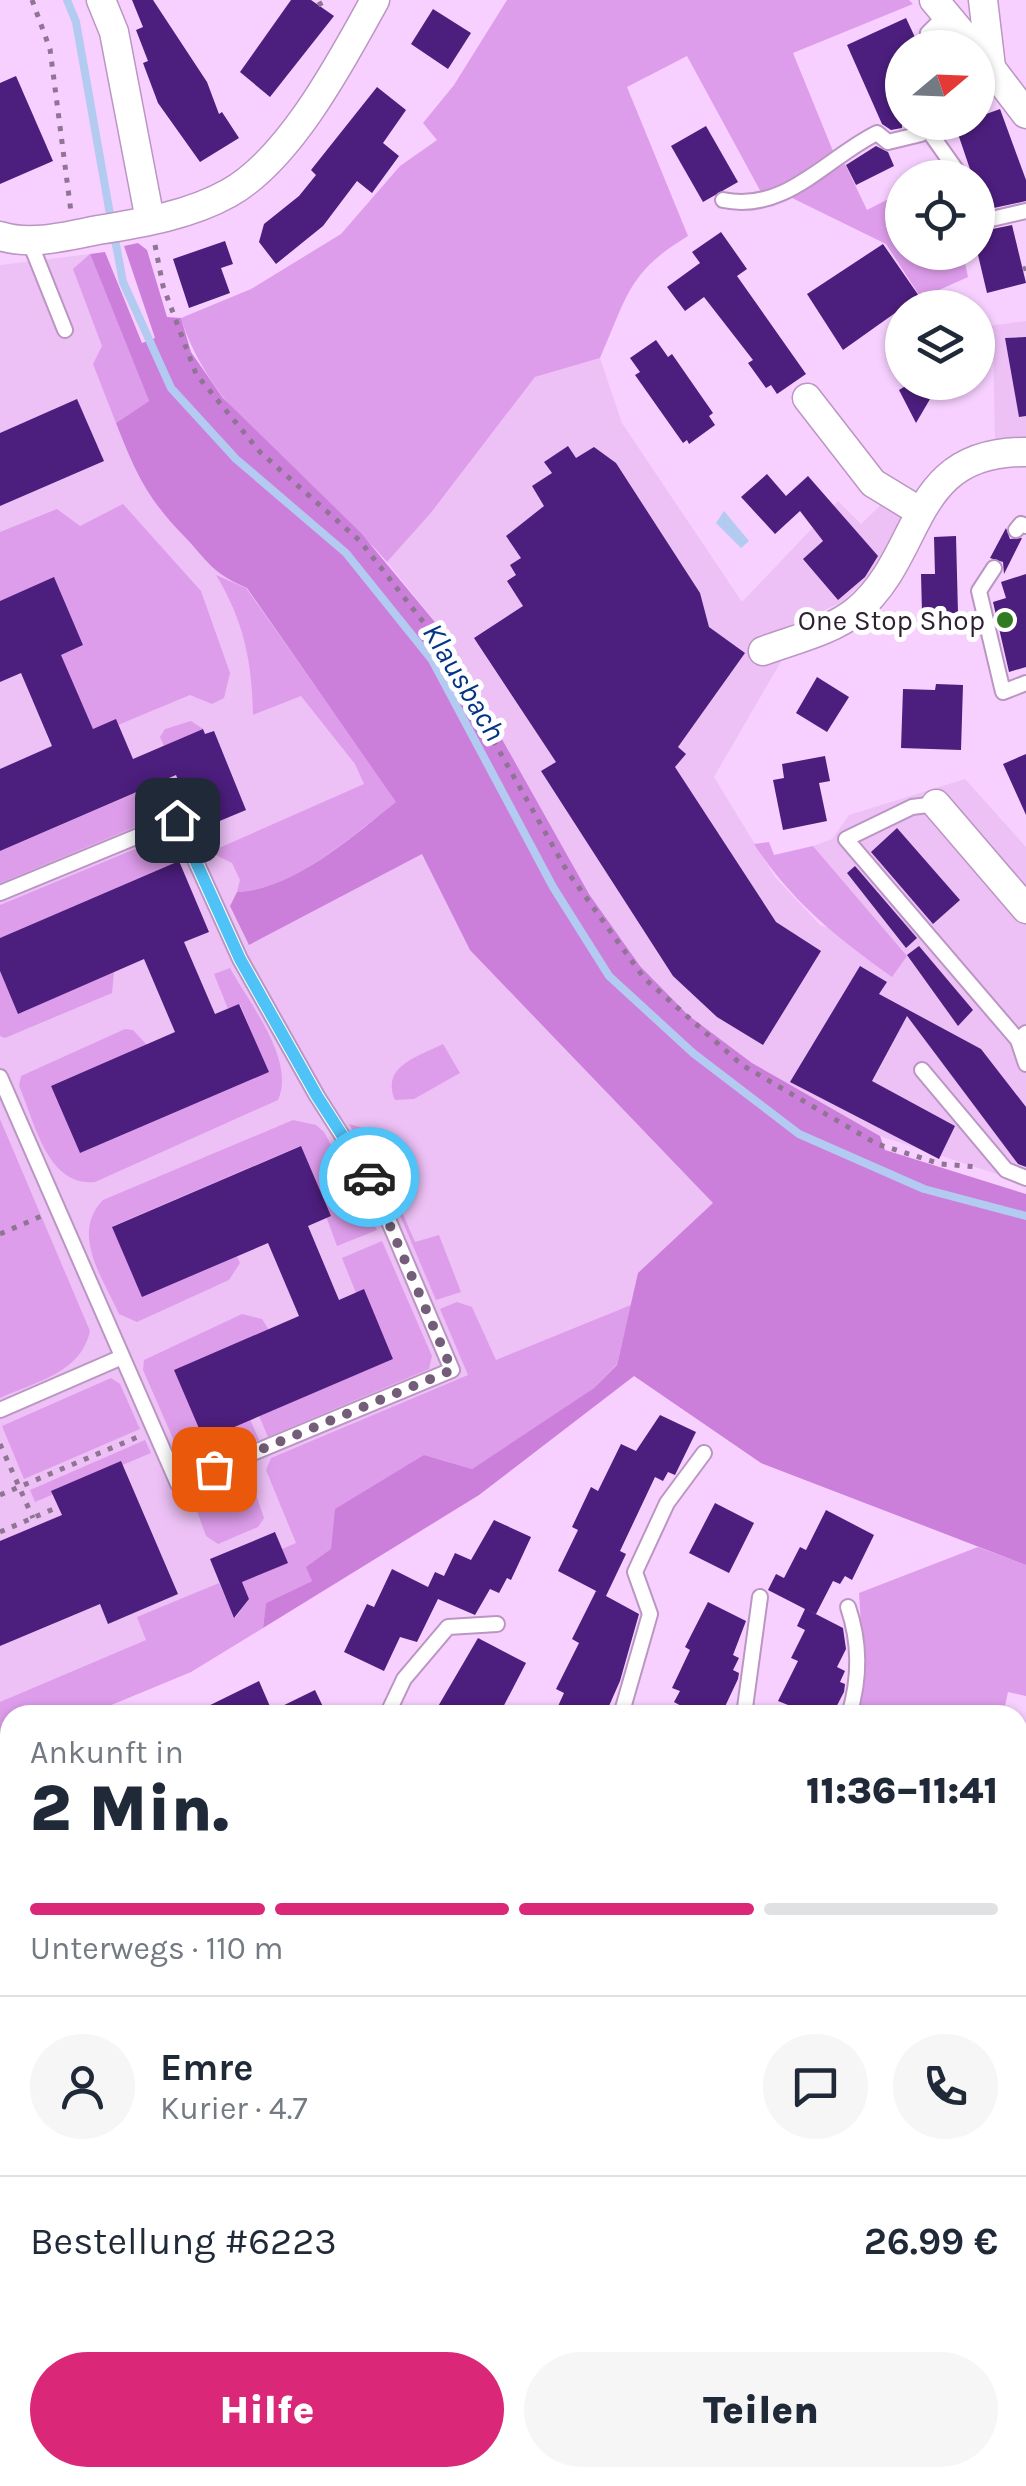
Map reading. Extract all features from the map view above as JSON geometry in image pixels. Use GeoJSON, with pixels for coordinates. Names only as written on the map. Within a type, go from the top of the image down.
{"type":"FeatureCollection","features":[{"type":"Feature","properties":{"kind":"street"},"geometry":{"type":"LineString","coordinates":[[101,0],[114,32],[146,221]]}},
{"type":"Feature","properties":{"kind":"street"},"geometry":{"type":"LineString","coordinates":[[982,30],[983,0]]}},
{"type":"Feature","properties":{"kind":"street"},"geometry":{"type":"LineString","coordinates":[[0,236],[29,240],[70,235],[146,221],[212,202],[259,170],[328,79],[368,4]]}},
{"type":"Feature","properties":{"kind":"street"},"geometry":{"type":"LineString","coordinates":[[940,8],[956,30]]}},
{"type":"Feature","properties":{"kind":"street"},"geometry":{"type":"LineString","coordinates":[[995,74],[1018,92],[1026,114]]}},
{"type":"Feature","properties":{"kind":"street"},"geometry":{"type":"LineString","coordinates":[[807,398],[874,482],[919,511]]}},
{"type":"Feature","properties":{"kind":"street"},"geometry":{"type":"LineString","coordinates":[[763,651],[854,614],[883,584],[919,511],[940,480],[996,454],[1026,452]]}},
{"type":"Feature","properties":{"kind":"street"},"geometry":{"type":"LineString","coordinates":[[936,804],[1026,910]]}},
{"type":"Feature","properties":{"kind":"lane"},"geometry":{"type":"LineString","coordinates":[[723,200],[760,202],[832,166],[853,145],[877,133],[885,140]]}},
{"type":"Feature","properties":{"kind":"lane"},"geometry":{"type":"LineString","coordinates":[[995,219],[1026,212]]}},
{"type":"Feature","properties":{"kind":"lane"},"geometry":{"type":"LineString","coordinates":[[29,240],[65,330]]}},
{"type":"Feature","properties":{"kind":"lane"},"geometry":{"type":"LineString","coordinates":[[994,568],[979,591],[1003,692],[1026,683]]}},
{"type":"Feature","properties":{"kind":"lane"},"geometry":{"type":"LineString","coordinates":[[936,804],[912,807],[846,839],[1022,1036],[1026,1064]]}},
{"type":"Feature","properties":{"kind":"lane"},"geometry":{"type":"LineString","coordinates":[[0,893],[177,820],[240,959],[317,1096],[373,1184],[452,1370],[178,1484],[0,1078]]}},
{"type":"Feature","properties":{"kind":"lane"},"geometry":{"type":"LineString","coordinates":[[922,1070],[1006,1170],[1026,1178]]}},
{"type":"Feature","properties":{"kind":"lane"},"geometry":{"type":"LineString","coordinates":[[0,1410],[122,1357]]}},
{"type":"Feature","properties":{"kind":"lane"},"geometry":{"type":"LineString","coordinates":[[624,1705],[650,1614],[636,1572],[667,1503],[704,1453]]}},
{"type":"Feature","properties":{"kind":"lane"},"geometry":{"type":"LineString","coordinates":[[745,1705],[760,1597]]}},
{"type":"Feature","properties":{"kind":"lane"},"geometry":{"type":"LineString","coordinates":[[848,1606],[857,1632],[858,1659],[851,1705]]}},
{"type":"Feature","properties":{"kind":"lane"},"geometry":{"type":"LineString","coordinates":[[392,1705],[404,1678],[448,1627],[497,1624]]}},
{"type":"Feature","properties":{"kind":"path"},"geometry":{"type":"LineString","coordinates":[[32,0],[50,49],[71,192],[70,235]]}},
{"type":"Feature","properties":{"kind":"path"},"geometry":{"type":"LineString","coordinates":[[318,5],[327,0]]}},
{"type":"Feature","properties":{"kind":"path"},"geometry":{"type":"LineString","coordinates":[[146,221],[162,286],[196,374],[260,452],[360,541],[435,637],[567,870],[644,978],[742,1065],[877,1144],[941,1164],[1006,1170]]}},
{"type":"Feature","properties":{"kind":"path"},"geometry":{"type":"LineString","coordinates":[[0,1234],[56,1210]]}},
{"type":"Feature","properties":{"kind":"path"},"geometry":{"type":"LineString","coordinates":[[0,1496],[154,1430]]}},
{"type":"Feature","properties":{"kind":"path"},"geometry":{"type":"LineString","coordinates":[[0,1444],[33,1518]]}},
{"type":"Feature","properties":{"kind":"path"},"geometry":{"type":"LineString","coordinates":[[0,1532],[58,1507]]}},
{"type":"Feature","properties":{"kind":"shaded area"},"geometry":{"type":"Polygon","coordinates":[[[507,0],[909,0],[913,4],[793,53],[835,156],[762,194],[687,56],[627,87],[688,236],[641,274],[600,358],[535,377],[430,514],[387,562],[242,420],[196,355],[181,318],[251,289],[341,234],[400,166],[437,140],[423,123],[454,85],[507,0]]]}},
{"type":"Feature","properties":{"kind":"shaded area"},"geometry":{"type":"Polygon","coordinates":[[[845,164],[867,210],[885,201],[885,244],[790,197],[845,164]]]}},
{"type":"Feature","properties":{"kind":"shaded area"},"geometry":{"type":"Polygon","coordinates":[[[138,243],[147,250],[167,317],[181,318],[191,352],[223,398],[361,533],[439,627],[589,894],[640,966],[688,1015],[752,1063],[880,1136],[885,1150],[1026,1194],[1026,1565],[761,1463],[634,1376],[479,1495],[263,1628],[266,1603],[312,1581],[306,1567],[331,1549],[335,1509],[424,1455],[472,1469],[594,1388],[617,1365],[638,1273],[713,1203],[470,950],[422,854],[249,945],[230,906],[237,892],[258,889],[301,872],[396,802],[247,588],[217,571],[170,521],[129,455],[116,423],[149,401],[90,254],[105,252],[142,343],[155,338],[124,246],[138,243]]]}},
{"type":"Feature","properties":{"kind":"shaded area"},"geometry":{"type":"Polygon","coordinates":[[[90,254],[154,413],[804,1246],[479,1495],[191,1672],[111,1705],[0,1705],[0,265],[90,254]]]}},
{"type":"Feature","properties":{"kind":"shaded area"},"geometry":{"type":"Polygon","coordinates":[[[90,254],[149,401],[116,423],[93,364],[102,346],[73,269],[90,254]]]}},
{"type":"Feature","properties":{"kind":"shaded area"},"geometry":{"type":"Polygon","coordinates":[[[903,270],[967,270],[968,277],[939,290],[916,290],[903,270]]]}},
{"type":"Feature","properties":{"kind":"shaded area"},"geometry":{"type":"Polygon","coordinates":[[[1026,321],[1026,438],[995,440],[995,325],[1026,321]]]}},
{"type":"Feature","properties":{"kind":"shaded area"},"geometry":{"type":"Polygon","coordinates":[[[600,358],[622,423],[742,602],[838,501],[861,524],[886,500],[904,518],[886,560],[842,602],[768,636],[783,658],[714,777],[775,877],[820,925],[906,955],[813,846],[832,839],[849,815],[965,779],[1026,847],[1026,1161],[1017,1161],[1009,1178],[880,1136],[752,1063],[688,1015],[640,966],[589,894],[439,627],[387,562],[430,514],[535,377],[600,358]]]}},
{"type":"Feature","properties":{"kind":"shaded area"},"geometry":{"type":"Polygon","coordinates":[[[123,504],[201,591],[230,673],[224,698],[212,704],[190,695],[118,725],[93,729],[61,655],[83,645],[54,578],[0,601],[0,532],[57,509],[80,526],[123,504]]]}},
{"type":"Feature","properties":{"kind":"shaded area"},"geometry":{"type":"Polygon","coordinates":[[[216,575],[246,588],[397,802],[301,871],[259,889],[237,892],[240,880],[232,863],[210,852],[364,784],[355,764],[301,696],[253,715],[245,642],[216,575]]]}},
{"type":"Feature","properties":{"kind":"shaded area"},"geometry":{"type":"Polygon","coordinates":[[[191,721],[203,729],[164,746],[160,737],[165,729],[191,721]]]}},
{"type":"Feature","properties":{"kind":"shaded area"},"geometry":{"type":"Polygon","coordinates":[[[147,788],[148,810],[135,827],[0,883],[0,851],[147,788]]]}},
{"type":"Feature","properties":{"kind":"shaded area"},"geometry":{"type":"Polygon","coordinates":[[[769,842],[774,855],[813,846],[907,956],[892,977],[799,901],[754,844],[769,842]]]}},
{"type":"Feature","properties":{"kind":"shaded area"},"geometry":{"type":"Polygon","coordinates":[[[160,846],[179,861],[0,938],[0,905],[135,849],[160,846]]]}},
{"type":"Feature","properties":{"kind":"shaded area"},"geometry":{"type":"Polygon","coordinates":[[[230,968],[276,1050],[282,1084],[278,1100],[95,1182],[79,1181],[65,1174],[37,1134],[19,1086],[21,1076],[125,1029],[133,1030],[147,1045],[51,1086],[80,1153],[268,1072],[240,1004],[228,1009],[214,974],[230,968]]]}},
{"type":"Feature","properties":{"kind":"shaded area"},"geometry":{"type":"Polygon","coordinates":[[[0,971],[18,1013],[114,972],[112,993],[5,1038],[0,1036],[0,971]]]}},
{"type":"Feature","properties":{"kind":"shaded area"},"geometry":{"type":"Polygon","coordinates":[[[443,1044],[460,1073],[414,1099],[395,1100],[392,1088],[397,1071],[413,1058],[443,1044]]]}},
{"type":"Feature","properties":{"kind":"shaded area"},"geometry":{"type":"Polygon","coordinates":[[[0,1119],[90,1331],[85,1345],[67,1366],[0,1398],[0,1119]]]}},
{"type":"Feature","properties":{"kind":"shaded area"},"geometry":{"type":"Polygon","coordinates":[[[293,1120],[316,1125],[324,1132],[377,1230],[337,1246],[300,1146],[113,1226],[143,1296],[237,1256],[240,1263],[229,1280],[137,1322],[119,1314],[89,1242],[89,1227],[103,1200],[293,1120]]]}},
{"type":"Feature","properties":{"kind":"shaded area"},"geometry":{"type":"Polygon","coordinates":[[[349,1124],[370,1130],[388,1182],[408,1174],[417,1193],[397,1200],[415,1242],[439,1235],[461,1292],[436,1300],[393,1199],[349,1124]]]}},
{"type":"Feature","properties":{"kind":"shaded area"},"geometry":{"type":"Polygon","coordinates":[[[382,1241],[432,1356],[429,1369],[268,1437],[259,1416],[393,1359],[364,1290],[356,1293],[342,1258],[382,1241]]]}},
{"type":"Feature","properties":{"kind":"shaded area"},"geometry":{"type":"Polygon","coordinates":[[[457,1302],[472,1307],[496,1360],[631,1305],[617,1364],[594,1388],[472,1469],[424,1455],[331,1549],[312,1581],[266,1603],[263,1628],[191,1672],[111,1705],[0,1705],[146,1640],[137,1617],[219,1583],[235,1618],[249,1599],[242,1581],[287,1563],[282,1549],[296,1543],[266,1470],[271,1458],[468,1375],[440,1309],[457,1302]]]}},
{"type":"Feature","properties":{"kind":"shaded area"},"geometry":{"type":"Polygon","coordinates":[[[242,1314],[262,1319],[269,1330],[250,1419],[259,1440],[202,1465],[190,1466],[182,1459],[143,1370],[144,1360],[242,1314]]]}},
{"type":"Feature","properties":{"kind":"shaded area"},"geometry":{"type":"Polygon","coordinates":[[[111,1378],[120,1384],[140,1429],[24,1479],[2,1426],[111,1378]]]}},
{"type":"Feature","properties":{"kind":"shaded area"},"geometry":{"type":"Polygon","coordinates":[[[145,1440],[151,1453],[35,1502],[30,1490],[145,1440]]]}},
{"type":"Feature","properties":{"kind":"shaded area"},"geometry":{"type":"Polygon","coordinates":[[[236,1475],[252,1483],[264,1518],[258,1527],[218,1544],[206,1536],[193,1500],[201,1488],[236,1475]]]}},
{"type":"Feature","properties":{"kind":"shaded area"},"geometry":{"type":"Polygon","coordinates":[[[978,1547],[1026,1565],[1026,1696],[1008,1692],[1005,1705],[860,1705],[863,1657],[859,1593],[978,1547]]]}},
{"type":"Feature","properties":{"kind":"water"},"geometry":{"type":"Polygon","coordinates":[[[724,511],[749,541],[741,548],[716,523],[724,511]]]}},
{"type":"Feature","properties":{"kind":"building"},"geometry":{"type":"Polygon","coordinates":[[[132,0],[153,0],[207,82],[219,114],[222,112],[239,138],[200,162],[158,103],[143,63],[148,61],[136,30],[143,27],[132,0]]]}},
{"type":"Feature","properties":{"kind":"building"},"geometry":{"type":"Polygon","coordinates":[[[291,0],[311,0],[334,16],[270,97],[240,72],[291,0]]]}},
{"type":"Feature","properties":{"kind":"building"},"geometry":{"type":"Polygon","coordinates":[[[433,9],[471,33],[448,69],[411,44],[433,9]]]}},
{"type":"Feature","properties":{"kind":"building"},"geometry":{"type":"Polygon","coordinates":[[[906,18],[912,30],[885,30],[885,126],[882,124],[847,45],[906,18]]]}},
{"type":"Feature","properties":{"kind":"building"},"geometry":{"type":"Polygon","coordinates":[[[16,76],[53,161],[0,184],[0,83],[16,76]]]}},
{"type":"Feature","properties":{"kind":"building"},"geometry":{"type":"Polygon","coordinates":[[[377,87],[406,110],[383,143],[399,156],[372,193],[357,181],[323,226],[276,264],[259,242],[264,224],[299,196],[316,175],[311,170],[377,87]]]}},
{"type":"Feature","properties":{"kind":"building"},"geometry":{"type":"Polygon","coordinates":[[[1000,109],[1026,180],[1026,201],[995,208],[995,160],[967,160],[960,140],[995,140],[995,111],[1000,109]]]}},
{"type":"Feature","properties":{"kind":"building"},"geometry":{"type":"Polygon","coordinates":[[[706,126],[738,182],[703,202],[671,146],[706,126]]]}},
{"type":"Feature","properties":{"kind":"building"},"geometry":{"type":"Polygon","coordinates":[[[876,146],[888,152],[891,160],[885,160],[885,170],[856,185],[846,165],[876,146]]]}},
{"type":"Feature","properties":{"kind":"building"},"geometry":{"type":"Polygon","coordinates":[[[1012,225],[1026,283],[986,290],[982,270],[995,270],[995,228],[1012,225]]]}},
{"type":"Feature","properties":{"kind":"building"},"geometry":{"type":"Polygon","coordinates":[[[721,232],[747,269],[737,276],[806,374],[777,394],[771,385],[766,388],[748,363],[753,360],[704,297],[685,311],[667,287],[700,263],[692,252],[721,232]]]}},
{"type":"Feature","properties":{"kind":"building"},"geometry":{"type":"Polygon","coordinates":[[[225,241],[233,264],[221,268],[230,293],[189,308],[173,259],[225,241]]]}},
{"type":"Feature","properties":{"kind":"building"},"geometry":{"type":"Polygon","coordinates":[[[883,244],[885,270],[901,270],[915,290],[885,290],[885,320],[843,350],[807,294],[883,244]]]}},
{"type":"Feature","properties":{"kind":"building"},"geometry":{"type":"Polygon","coordinates":[[[1026,337],[1026,416],[1019,417],[1005,338],[1026,337]]]}},
{"type":"Feature","properties":{"kind":"building"},"geometry":{"type":"Polygon","coordinates":[[[656,340],[668,357],[672,354],[713,413],[709,416],[715,425],[689,444],[687,440],[683,443],[635,375],[640,372],[630,358],[656,340]]]}},
{"type":"Feature","properties":{"kind":"building"},"geometry":{"type":"Polygon","coordinates":[[[77,399],[104,461],[0,506],[0,433],[77,399]]]}},
{"type":"Feature","properties":{"kind":"building"},"geometry":{"type":"Polygon","coordinates":[[[904,400],[929,400],[916,423],[904,400]]]}},
{"type":"Feature","properties":{"kind":"building"},"geometry":{"type":"Polygon","coordinates":[[[568,446],[576,458],[594,447],[616,463],[700,593],[709,627],[745,653],[678,747],[686,754],[675,767],[776,922],[821,951],[763,1045],[717,1017],[673,976],[541,771],[556,762],[474,638],[523,606],[507,581],[516,575],[510,565],[521,558],[506,536],[544,506],[532,486],[552,473],[544,462],[568,446]]]}},
{"type":"Feature","properties":{"kind":"building"},"geometry":{"type":"Polygon","coordinates":[[[767,474],[786,496],[808,476],[878,556],[865,577],[838,600],[803,559],[823,541],[800,511],[775,534],[741,497],[767,474]]]}},
{"type":"Feature","properties":{"kind":"building"},"geometry":{"type":"Polygon","coordinates":[[[1006,528],[1010,539],[1022,538],[1004,574],[1003,562],[990,558],[1006,528]]]}},
{"type":"Feature","properties":{"kind":"building"},"geometry":{"type":"Polygon","coordinates":[[[956,536],[958,613],[922,613],[921,574],[935,574],[934,537],[956,536]]]}},
{"type":"Feature","properties":{"kind":"building"},"geometry":{"type":"Polygon","coordinates":[[[1026,574],[1026,667],[1009,672],[993,602],[1006,598],[1001,582],[1026,574]]]}},
{"type":"Feature","properties":{"kind":"building"},"geometry":{"type":"Polygon","coordinates":[[[54,577],[83,645],[61,655],[93,729],[116,719],[133,759],[203,729],[205,734],[214,731],[246,810],[198,830],[176,775],[0,851],[0,769],[52,746],[21,673],[0,682],[0,601],[54,577]]]}},
{"type":"Feature","properties":{"kind":"building"},"geometry":{"type":"Polygon","coordinates":[[[817,677],[849,697],[827,732],[796,713],[817,677]]]}},
{"type":"Feature","properties":{"kind":"building"},"geometry":{"type":"Polygon","coordinates":[[[936,684],[963,685],[961,750],[901,748],[903,689],[935,690],[936,684]]]}},
{"type":"Feature","properties":{"kind":"building"},"geometry":{"type":"Polygon","coordinates":[[[1026,754],[1026,815],[1003,764],[1026,754]]]}},
{"type":"Feature","properties":{"kind":"building"},"geometry":{"type":"Polygon","coordinates":[[[825,756],[830,781],[819,783],[827,821],[783,830],[773,780],[784,778],[782,764],[825,756]]]}},
{"type":"Feature","properties":{"kind":"building"},"geometry":{"type":"Polygon","coordinates":[[[897,828],[960,900],[933,924],[871,852],[897,828]]]}},
{"type":"Feature","properties":{"kind":"building"},"geometry":{"type":"Polygon","coordinates":[[[179,861],[209,932],[184,942],[215,1014],[239,1004],[269,1072],[80,1153],[51,1086],[175,1032],[144,959],[18,1014],[0,971],[0,938],[179,861]]]}},
{"type":"Feature","properties":{"kind":"building"},"geometry":{"type":"Polygon","coordinates":[[[855,866],[917,938],[906,948],[847,873],[855,866]]]}},
{"type":"Feature","properties":{"kind":"building"},"geometry":{"type":"Polygon","coordinates":[[[919,946],[973,1010],[958,1026],[907,955],[919,946]]]}},
{"type":"Feature","properties":{"kind":"building"},"geometry":{"type":"Polygon","coordinates":[[[860,966],[887,982],[879,994],[981,1049],[1026,1107],[1026,1167],[1018,1164],[907,1016],[872,1081],[955,1126],[939,1159],[790,1082],[860,966]]]}},
{"type":"Feature","properties":{"kind":"building"},"geometry":{"type":"Polygon","coordinates":[[[301,1146],[331,1216],[308,1226],[339,1300],[364,1289],[393,1359],[204,1440],[174,1370],[299,1316],[268,1243],[142,1297],[112,1227],[301,1146]]]}},
{"type":"Feature","properties":{"kind":"building"},"geometry":{"type":"Polygon","coordinates":[[[660,1415],[696,1432],[675,1475],[668,1472],[663,1481],[655,1477],[620,1551],[626,1554],[606,1596],[639,1614],[609,1705],[559,1705],[564,1693],[556,1689],[579,1643],[572,1639],[596,1591],[600,1593],[558,1571],[578,1530],[572,1527],[591,1487],[598,1491],[621,1444],[636,1451],[660,1415]]]}},
{"type":"Feature","properties":{"kind":"building"},"geometry":{"type":"Polygon","coordinates":[[[121,1461],[178,1594],[108,1624],[100,1604],[0,1646],[0,1541],[62,1515],[51,1491],[121,1461]]]}},
{"type":"Feature","properties":{"kind":"building"},"geometry":{"type":"Polygon","coordinates":[[[715,1503],[754,1523],[729,1573],[689,1553],[715,1503]]]}},
{"type":"Feature","properties":{"kind":"building"},"geometry":{"type":"Polygon","coordinates":[[[826,1510],[874,1535],[852,1580],[845,1576],[840,1584],[833,1581],[816,1614],[806,1609],[843,1628],[846,1649],[837,1667],[845,1671],[840,1682],[845,1684],[837,1705],[788,1705],[778,1701],[798,1661],[791,1658],[805,1630],[797,1626],[805,1609],[768,1590],[776,1574],[784,1578],[800,1547],[806,1550],[826,1510]]]}},
{"type":"Feature","properties":{"kind":"building"},"geometry":{"type":"Polygon","coordinates":[[[494,1520],[531,1537],[511,1580],[507,1578],[499,1593],[490,1589],[475,1615],[438,1599],[417,1642],[400,1637],[384,1671],[344,1652],[367,1604],[374,1607],[392,1569],[428,1587],[435,1572],[444,1576],[455,1553],[471,1560],[494,1520]]]}},
{"type":"Feature","properties":{"kind":"building"},"geometry":{"type":"Polygon","coordinates":[[[275,1532],[288,1563],[242,1582],[249,1599],[234,1618],[210,1559],[275,1532]]]}},
{"type":"Feature","properties":{"kind":"building"},"geometry":{"type":"Polygon","coordinates":[[[708,1602],[746,1621],[733,1655],[739,1658],[733,1670],[739,1673],[738,1679],[726,1705],[674,1702],[680,1691],[672,1688],[690,1650],[685,1647],[708,1602]]]}},
{"type":"Feature","properties":{"kind":"building"},"geometry":{"type":"Polygon","coordinates":[[[478,1638],[526,1663],[504,1705],[439,1705],[478,1638]]]}},
{"type":"Feature","properties":{"kind":"building"},"geometry":{"type":"Polygon","coordinates":[[[259,1681],[269,1705],[210,1705],[259,1681]]]}},
{"type":"Feature","properties":{"kind":"building"},"geometry":{"type":"Polygon","coordinates":[[[315,1690],[322,1705],[284,1705],[315,1690]]]}},
{"type":"Feature","properties":{"kind":"waterway","name":"Klausbach"},"geometry":{"type":"LineString","coordinates":[[67,0],[76,22],[111,220]]}},
{"type":"Feature","properties":{"kind":"waterway","name":"Klausbach"},"geometry":{"type":"LineString","coordinates":[[114,234],[123,282],[171,388],[236,459],[346,553],[432,660],[553,887],[609,976],[693,1053],[799,1134],[924,1189],[1026,1216]]}},
{"type":"Feature","properties":{"kind":"way so far"},"geometry":{"type":"LineString","coordinates":[[214,1469],[452,1370],[369,1177]]}},
{"type":"Feature","properties":{"kind":"place","name":"One Stop Shop"},"geometry":{"type":"Point","coordinates":[1005,620]}},
{"type":"Feature","properties":{"kind":"route"},"geometry":{"type":"LineString","coordinates":[[177,820],[240,959],[317,1096],[369,1177]]}}]}
